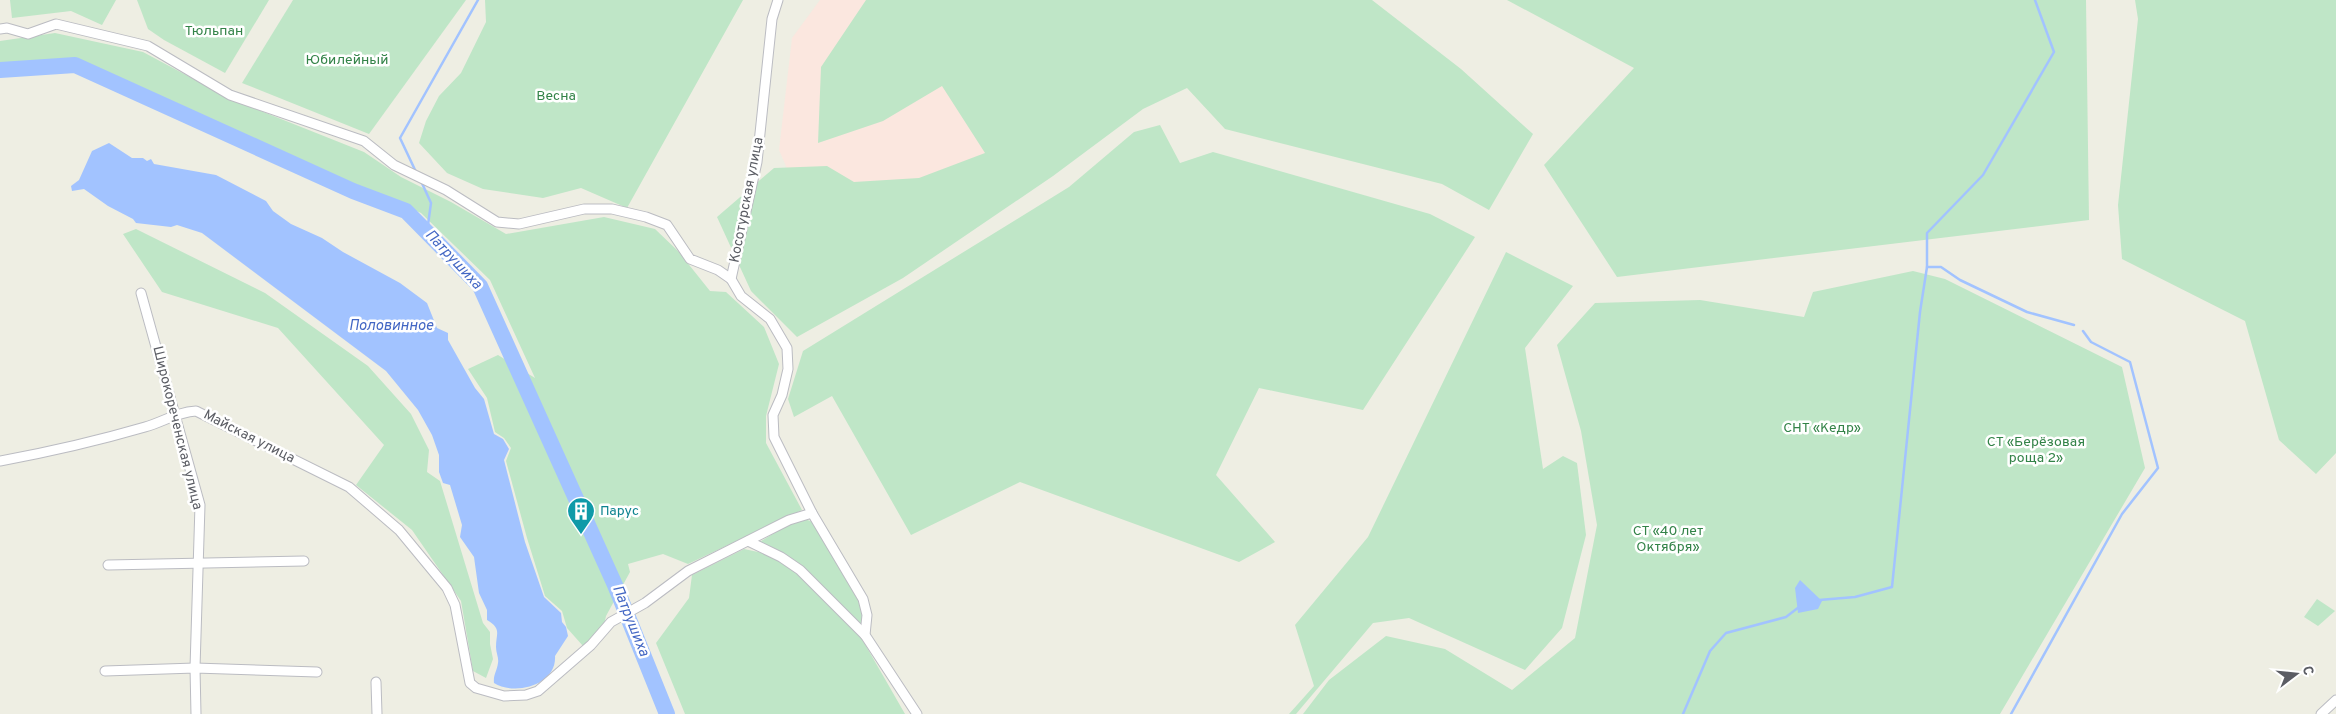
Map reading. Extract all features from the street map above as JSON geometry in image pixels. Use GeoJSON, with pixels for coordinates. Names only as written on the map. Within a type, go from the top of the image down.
{"type":"FeatureCollection","features":[{"type":"Feature","properties":{"kind":"street","name":"Косотурская улица"},"geometry":{"type":"LineString","coordinates":[[778,0],[772,19],[758,162],[731,280],[741,296],[770,319],[787,348],[788,369],[782,395],[773,414],[774,437],[812,513]]}},
{"type":"Feature","properties":{"kind":"street"},"geometry":{"type":"LineString","coordinates":[[0,29],[7,28],[28,34],[56,24],[148,46],[230,95],[364,141],[394,165],[446,190],[497,222],[519,224],[584,209],[612,209],[646,217],[666,226],[690,259],[718,270],[731,280]]}},
{"type":"Feature","properties":{"kind":"street","name":"Широкореченская улица"},"geometry":{"type":"LineString","coordinates":[[141,293],[200,505],[200,563],[195,668],[196,714]]}},
{"type":"Feature","properties":{"kind":"street","name":"Майская улица"},"geometry":{"type":"LineString","coordinates":[[0,462],[86,443],[149,426],[176,414],[196,410],[349,487],[399,530],[447,588],[455,605],[470,683],[476,688],[504,696],[526,695],[538,691],[592,645],[616,618],[634,609],[688,571],[748,541]]}},
{"type":"Feature","properties":{"kind":"street"},"geometry":{"type":"LineString","coordinates":[[748,541],[790,520],[812,513],[863,599],[867,614],[865,635]]}},
{"type":"Feature","properties":{"kind":"street"},"geometry":{"type":"LineString","coordinates":[[748,541],[781,556],[800,570],[865,635],[917,714]]}},
{"type":"Feature","properties":{"kind":"street"},"geometry":{"type":"LineString","coordinates":[[108,565],[304,561]]}},
{"type":"Feature","properties":{"kind":"street"},"geometry":{"type":"LineString","coordinates":[[105,671],[195,668],[317,672]]}},
{"type":"Feature","properties":{"kind":"street"},"geometry":{"type":"LineString","coordinates":[[376,682],[377,714]]}},
{"type":"Feature","properties":{"kind":"street"},"geometry":{"type":"LineString","coordinates":[[2320,714],[2336,700]]}},
{"type":"Feature","properties":{"kind":"shaded area"},"geometry":{"type":"Polygon","coordinates":[[[820,0],[936,0],[993,154],[906,201],[798,194],[779,150],[792,38],[820,0]]]}},
{"type":"Feature","properties":{"kind":"green space"},"geometry":{"type":"Polygon","coordinates":[[[10,0],[116,0],[102,25],[71,11],[12,18],[10,0]]]}},
{"type":"Feature","properties":{"kind":"green space","name":"Тюльпан"},"geometry":{"type":"Polygon","coordinates":[[[137,0],[269,0],[225,73],[164,40],[148,29],[137,0]]]}},
{"type":"Feature","properties":{"kind":"green space","name":"Юбилейный"},"geometry":{"type":"Polygon","coordinates":[[[293,0],[466,0],[369,134],[242,83],[293,0]]]}},
{"type":"Feature","properties":{"kind":"green space","name":"Весна"},"geometry":{"type":"Polygon","coordinates":[[[485,0],[743,0],[627,208],[581,188],[543,198],[483,189],[447,173],[419,143],[426,121],[439,96],[461,73],[486,22],[485,0]]]}},
{"type":"Feature","properties":{"kind":"green space"},"geometry":{"type":"Polygon","coordinates":[[[866,0],[1372,0],[1461,69],[1533,134],[1489,210],[1442,184],[1225,129],[1187,88],[1143,109],[1053,176],[903,278],[797,337],[751,291],[717,217],[774,168],[827,166],[854,182],[919,178],[985,153],[942,86],[883,121],[818,143],[821,67],[866,0]]]}},
{"type":"Feature","properties":{"kind":"green space"},"geometry":{"type":"Polygon","coordinates":[[[1507,0],[2086,0],[2089,220],[1617,277],[1544,165],[1634,68],[1507,0]]]}},
{"type":"Feature","properties":{"kind":"green space"},"geometry":{"type":"Polygon","coordinates":[[[2135,0],[2336,0],[2336,453],[2316,474],[2279,440],[2245,321],[2122,259],[2118,205],[2138,19],[2135,0]]]}},
{"type":"Feature","properties":{"kind":"green space"},"geometry":{"type":"Polygon","coordinates":[[[55,33],[143,52],[231,99],[364,152],[401,177],[451,202],[506,234],[604,217],[655,229],[678,251],[710,291],[726,292],[764,327],[779,364],[766,416],[766,443],[802,510],[688,564],[663,554],[628,564],[630,572],[606,616],[604,625],[583,646],[567,628],[562,611],[545,596],[506,461],[511,448],[504,438],[495,432],[487,398],[468,369],[498,355],[535,378],[490,280],[421,213],[236,133],[77,60],[0,65],[0,41],[55,33]]]}},
{"type":"Feature","properties":{"kind":"green space"},"geometry":{"type":"Polygon","coordinates":[[[1160,125],[1180,163],[1213,152],[1430,214],[1475,237],[1363,410],[1259,388],[1216,475],[1275,542],[1239,562],[1020,482],[911,535],[832,396],[794,417],[788,399],[803,351],[1069,187],[1134,132],[1160,125]]]}},
{"type":"Feature","properties":{"kind":"green space"},"geometry":{"type":"Polygon","coordinates":[[[136,229],[265,293],[368,366],[411,414],[429,450],[427,472],[440,481],[483,623],[490,632],[493,659],[486,678],[473,671],[461,601],[412,530],[356,485],[384,445],[278,328],[162,292],[123,234],[136,229]]]}},
{"type":"Feature","properties":{"kind":"green space"},"geometry":{"type":"Polygon","coordinates":[[[1506,252],[1573,286],[1525,348],[1543,469],[1563,456],[1577,463],[1586,535],[1562,628],[1525,670],[1409,618],[1373,623],[1296,714],[1289,714],[1314,686],[1295,625],[1368,537],[1506,252]]]}},
{"type":"Feature","properties":{"kind":"green space"},"geometry":{"type":"Polygon","coordinates":[[[1913,271],[1945,279],[2122,367],[2145,468],[2000,714],[1303,714],[1329,680],[1386,636],[1445,649],[1512,690],[1575,638],[1597,525],[1581,431],[1557,345],[1595,303],[1700,300],[1804,317],[1813,292],[1913,271]]]}},
{"type":"Feature","properties":{"kind":"green space"},"geometry":{"type":"Polygon","coordinates":[[[805,519],[815,523],[862,604],[864,616],[862,624],[856,621],[800,566],[758,543],[791,523],[805,519]]]}},
{"type":"Feature","properties":{"kind":"green space"},"geometry":{"type":"Polygon","coordinates":[[[744,549],[768,554],[792,569],[858,632],[905,714],[685,714],[656,643],[689,598],[692,575],[744,549]]]}},
{"type":"Feature","properties":{"kind":"green space"},"geometry":{"type":"Polygon","coordinates":[[[2317,599],[2335,611],[2318,626],[2304,617],[2317,599]]]}},
{"type":"Feature","properties":{"kind":"water","name":"Половинное"},"geometry":{"type":"Polygon","coordinates":[[[109,143],[132,158],[143,158],[147,161],[151,159],[154,164],[216,175],[266,201],[273,211],[291,224],[322,238],[343,252],[400,283],[427,303],[437,328],[448,333],[448,340],[475,388],[484,399],[494,434],[503,439],[509,449],[504,460],[525,542],[544,597],[561,613],[562,622],[566,627],[568,636],[555,656],[554,666],[542,681],[523,688],[503,687],[494,683],[498,666],[496,629],[487,620],[487,610],[479,593],[474,557],[460,537],[462,525],[450,485],[443,483],[439,472],[439,455],[432,435],[418,410],[386,371],[202,233],[177,225],[171,227],[136,223],[133,219],[108,206],[84,189],[72,191],[71,186],[79,180],[92,151],[109,143]]]}},
{"type":"Feature","properties":{"kind":"water"},"geometry":{"type":"Polygon","coordinates":[[[1800,580],[1822,601],[1818,609],[1798,613],[1795,588],[1800,580]]]}},
{"type":"Feature","properties":{"kind":"waterway"},"geometry":{"type":"LineString","coordinates":[[416,172],[400,138],[478,0]]}},
{"type":"Feature","properties":{"kind":"waterway"},"geometry":{"type":"LineString","coordinates":[[1819,600],[1855,597],[1892,587],[1920,312],[1927,267],[1927,233],[1983,175],[2054,52],[2035,0]]}},
{"type":"Feature","properties":{"kind":"waterway","name":"Патрушиха"},"geometry":{"type":"LineString","coordinates":[[0,70],[75,65],[353,191],[406,211],[480,286],[615,585],[667,714]]}},
{"type":"Feature","properties":{"kind":"waterway"},"geometry":{"type":"LineString","coordinates":[[421,181],[431,203],[427,232]]}},
{"type":"Feature","properties":{"kind":"waterway"},"geometry":{"type":"LineString","coordinates":[[1927,267],[1941,267],[1960,280],[2027,312],[2074,325]]}},
{"type":"Feature","properties":{"kind":"waterway"},"geometry":{"type":"LineString","coordinates":[[2011,714],[2122,514],[2158,468],[2130,362],[2091,342],[2083,331]]}},
{"type":"Feature","properties":{"kind":"waterway"},"geometry":{"type":"LineString","coordinates":[[1683,714],[1710,651],[1726,633],[1786,617],[1799,607]]}},
{"type":"Feature","properties":{"kind":"place","name":"Парус"},"geometry":{"type":"Point","coordinates":[581,535]}},
{"type":"Feature","properties":{"kind":"park label","name":"СНТ «Кедр»"},"geometry":{"type":"Point","coordinates":[1822,428]}},
{"type":"Feature","properties":{"kind":"park label","name":"СТ «Берёзовая роща 2»"},"geometry":{"type":"Point","coordinates":[2036,450]}},
{"type":"Feature","properties":{"kind":"park label","name":"СТ «40 лет Октября»"},"geometry":{"type":"Point","coordinates":[1668,540]}}]}
